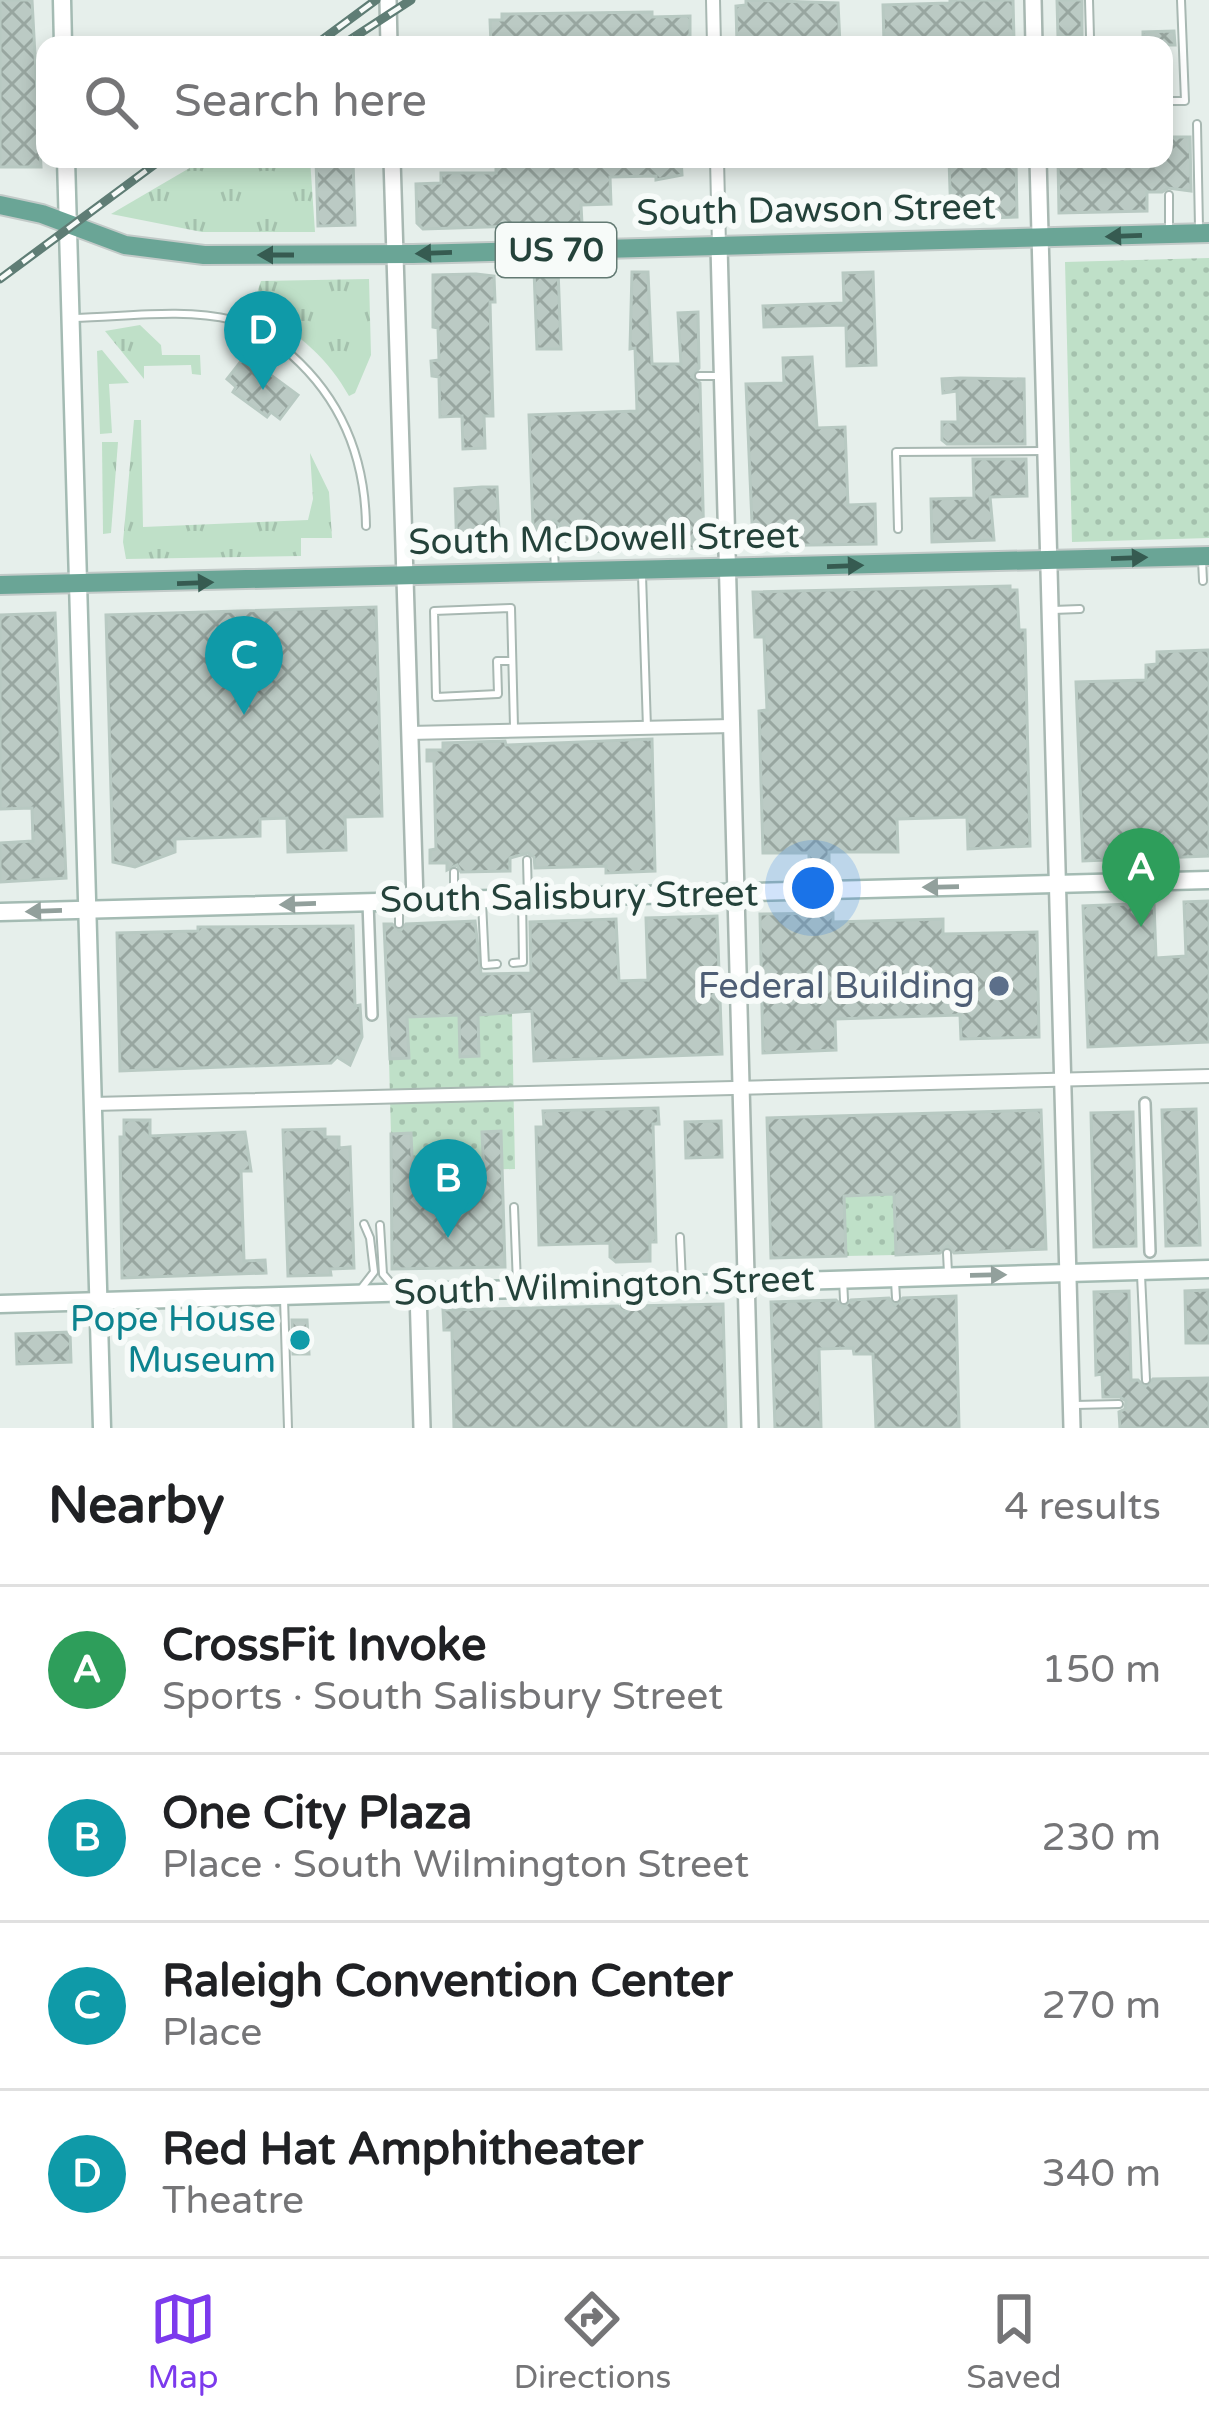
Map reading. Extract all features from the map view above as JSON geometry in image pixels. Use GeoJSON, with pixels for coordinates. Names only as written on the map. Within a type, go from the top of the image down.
{"type":"FeatureCollection","features":[{"type":"Feature","properties":{"kind":"main road"},"geometry":{"type":"LineString","coordinates":[[62,0],[64,36]]}},
{"type":"Feature","properties":{"kind":"main road"},"geometry":{"type":"LineString","coordinates":[[66,168],[102,1428]]}},
{"type":"Feature","properties":{"kind":"main road","name":"South Dawson Street"},"geometry":{"type":"LineString","coordinates":[[0,206],[165,253],[516,258],[719,246],[1204,233]]}},
{"type":"Feature","properties":{"kind":"main road","name":"South McDowell Street"},"geometry":{"type":"LineString","coordinates":[[0,585],[1205,556]]}},
{"type":"Feature","properties":{"kind":"main road","name":"South Salisbury Street"},"geometry":{"type":"LineString","coordinates":[[0,912],[1209,880]]}},
{"type":"Feature","properties":{"kind":"main road","name":"South Wilmington Street"},"geometry":{"type":"LineString","coordinates":[[0,1304],[284,1294],[336,1299],[358,1292],[517,1288],[623,1295],[682,1284],[886,1282],[1209,1269]]}},
{"type":"Feature","properties":{"kind":"street"},"geometry":{"type":"LineString","coordinates":[[388,0],[389,36]]}},
{"type":"Feature","properties":{"kind":"street"},"geometry":{"type":"LineString","coordinates":[[713,0],[714,36]]}},
{"type":"Feature","properties":{"kind":"street"},"geometry":{"type":"LineString","coordinates":[[1033,0],[1034,36]]}},
{"type":"Feature","properties":{"kind":"street"},"geometry":{"type":"LineString","coordinates":[[392,168],[410,734],[407,901]]}},
{"type":"Feature","properties":{"kind":"street"},"geometry":{"type":"LineString","coordinates":[[717,168],[750,1428]]}},
{"type":"Feature","properties":{"kind":"street"},"geometry":{"type":"LineString","coordinates":[[1038,168],[1069,1273],[1068,1418]]}},
{"type":"Feature","properties":{"kind":"street"},"geometry":{"type":"LineString","coordinates":[[410,734],[731,725]]}},
{"type":"Feature","properties":{"kind":"street"},"geometry":{"type":"LineString","coordinates":[[368,902],[372,1015]]}},
{"type":"Feature","properties":{"kind":"street"},"geometry":{"type":"LineString","coordinates":[[93,1104],[1209,1076]]}},
{"type":"Feature","properties":{"kind":"street"},"geometry":{"type":"LineString","coordinates":[[1145,1103],[1150,1252]]}},
{"type":"Feature","properties":{"kind":"street"},"geometry":{"type":"LineString","coordinates":[[418,1291],[422,1428]]}},
{"type":"Feature","properties":{"kind":"lane"},"geometry":{"type":"LineString","coordinates":[[1089,0],[1090,36]]}},
{"type":"Feature","properties":{"kind":"lane"},"geometry":{"type":"LineString","coordinates":[[1173,101],[1185,101],[1181,0]]}},
{"type":"Feature","properties":{"kind":"lane"},"geometry":{"type":"LineString","coordinates":[[1197,124],[1204,233]]}},
{"type":"Feature","properties":{"kind":"lane"},"geometry":{"type":"LineString","coordinates":[[1169,195],[1169,234]]}},
{"type":"Feature","properties":{"kind":"lane"},"geometry":{"type":"LineString","coordinates":[[70,318],[207,316],[237,320],[266,334],[317,379],[336,405],[361,470],[366,526]]}},
{"type":"Feature","properties":{"kind":"lane"},"geometry":{"type":"LineString","coordinates":[[699,376],[722,376]]}},
{"type":"Feature","properties":{"kind":"lane"},"geometry":{"type":"LineString","coordinates":[[898,530],[896,452],[1045,451]]}},
{"type":"Feature","properties":{"kind":"lane"},"geometry":{"type":"LineString","coordinates":[[553,527],[555,573]]}},
{"type":"Feature","properties":{"kind":"lane"},"geometry":{"type":"LineString","coordinates":[[1203,581],[1205,556]]}},
{"type":"Feature","properties":{"kind":"lane"},"geometry":{"type":"LineString","coordinates":[[642,571],[647,728]]}},
{"type":"Feature","properties":{"kind":"lane"},"geometry":{"type":"LineString","coordinates":[[512,661],[497,662],[498,694],[436,697],[434,610],[511,608],[514,731]]}},
{"type":"Feature","properties":{"kind":"lane"},"geometry":{"type":"LineString","coordinates":[[1050,610],[1080,608]]}},
{"type":"Feature","properties":{"kind":"lane"},"geometry":{"type":"LineString","coordinates":[[513,963],[524,962],[527,860]]}},
{"type":"Feature","properties":{"kind":"lane"},"geometry":{"type":"LineString","coordinates":[[454,872],[454,899]]}},
{"type":"Feature","properties":{"kind":"lane"},"geometry":{"type":"LineString","coordinates":[[482,899],[485,965],[497,964]]}},
{"type":"Feature","properties":{"kind":"lane"},"geometry":{"type":"LineString","coordinates":[[399,924],[407,901]]}},
{"type":"Feature","properties":{"kind":"lane"},"geometry":{"type":"LineString","coordinates":[[514,1207],[517,1288]]}},
{"type":"Feature","properties":{"kind":"lane"},"geometry":{"type":"LineString","coordinates":[[358,1292],[374,1272],[364,1224]]}},
{"type":"Feature","properties":{"kind":"lane"},"geometry":{"type":"LineString","coordinates":[[380,1225],[383,1274],[399,1292]]}},
{"type":"Feature","properties":{"kind":"lane"},"geometry":{"type":"LineString","coordinates":[[680,1238],[682,1284]]}},
{"type":"Feature","properties":{"kind":"lane"},"geometry":{"type":"LineString","coordinates":[[947,1253],[948,1276]]}},
{"type":"Feature","properties":{"kind":"lane"},"geometry":{"type":"LineString","coordinates":[[1141,1271],[1146,1379]]}},
{"type":"Feature","properties":{"kind":"lane"},"geometry":{"type":"LineString","coordinates":[[843,1279],[844,1300]]}},
{"type":"Feature","properties":{"kind":"lane"},"geometry":{"type":"LineString","coordinates":[[886,1282],[896,1298]]}},
{"type":"Feature","properties":{"kind":"lane"},"geometry":{"type":"LineString","coordinates":[[284,1294],[288,1428]]}},
{"type":"Feature","properties":{"kind":"lane"},"geometry":{"type":"LineString","coordinates":[[1068,1418],[1119,1404]]}},
{"type":"Feature","properties":{"kind":"green space"},"geometry":{"type":"Polygon","coordinates":[[[190,168],[311,168],[315,232],[202,232],[111,214],[190,168]]]}},
{"type":"Feature","properties":{"kind":"green space"},"geometry":{"type":"Polygon","coordinates":[[[1209,258],[1209,538],[1072,542],[1065,262],[1209,258]]]}},
{"type":"Feature","properties":{"kind":"green space"},"geometry":{"type":"Polygon","coordinates":[[[369,279],[371,355],[355,393],[349,396],[312,348],[261,318],[256,296],[261,281],[369,279]]]}},
{"type":"Feature","properties":{"kind":"green space"},"geometry":{"type":"Polygon","coordinates":[[[140,325],[161,345],[162,355],[200,355],[201,375],[192,374],[191,365],[144,366],[144,379],[105,331],[140,325]]]}},
{"type":"Feature","properties":{"kind":"green space"},"geometry":{"type":"Polygon","coordinates":[[[102,350],[129,383],[109,384],[112,433],[100,434],[97,351],[102,350]]]}},
{"type":"Feature","properties":{"kind":"green space"},"geometry":{"type":"Polygon","coordinates":[[[134,420],[141,420],[143,527],[308,520],[313,499],[310,453],[329,492],[332,538],[301,538],[301,556],[126,559],[123,542],[134,420]]]}},
{"type":"Feature","properties":{"kind":"green space"},"geometry":{"type":"Polygon","coordinates":[[[102,442],[118,442],[111,533],[103,534],[102,442]]]}},
{"type":"Feature","properties":{"kind":"green space"},"geometry":{"type":"Polygon","coordinates":[[[512,1013],[515,1169],[392,1172],[388,1023],[393,1017],[512,1013]]]}},
{"type":"Feature","properties":{"kind":"green space"},"geometry":{"type":"Polygon","coordinates":[[[894,1194],[896,1255],[846,1256],[844,1196],[894,1194]]]}},
{"type":"Feature","properties":{"kind":"building"},"geometry":{"type":"Polygon","coordinates":[[[0,0],[32,0],[36,167],[0,167],[0,0]]]}},
{"type":"Feature","properties":{"kind":"building"},"geometry":{"type":"Polygon","coordinates":[[[746,0],[838,3],[840,36],[737,36],[736,6],[746,5],[746,0]]]}},
{"type":"Feature","properties":{"kind":"building"},"geometry":{"type":"Polygon","coordinates":[[[1013,0],[1014,36],[884,36],[883,5],[1013,0]]]}},
{"type":"Feature","properties":{"kind":"building"},"geometry":{"type":"Polygon","coordinates":[[[1057,0],[1082,0],[1082,36],[1058,36],[1057,0]]]}},
{"type":"Feature","properties":{"kind":"building"},"geometry":{"type":"Polygon","coordinates":[[[502,14],[690,16],[690,36],[491,36],[490,20],[502,20],[502,14]]]}},
{"type":"Feature","properties":{"kind":"building"},"geometry":{"type":"Polygon","coordinates":[[[1174,31],[1175,45],[1173,36],[1143,36],[1143,32],[1174,31]]]}},
{"type":"Feature","properties":{"kind":"building"},"geometry":{"type":"Polygon","coordinates":[[[1173,137],[1190,137],[1191,191],[1147,192],[1147,211],[1059,213],[1058,168],[1173,168],[1173,137]]]}},
{"type":"Feature","properties":{"kind":"building"},"geometry":{"type":"Polygon","coordinates":[[[316,168],[353,168],[355,225],[318,226],[316,168]]]}},
{"type":"Feature","properties":{"kind":"building"},"geometry":{"type":"Polygon","coordinates":[[[496,168],[682,168],[682,175],[656,180],[656,176],[610,177],[611,204],[581,205],[582,224],[423,229],[417,223],[416,184],[441,183],[441,173],[496,173],[496,168]]]}},
{"type":"Feature","properties":{"kind":"building"},"geometry":{"type":"Polygon","coordinates":[[[949,168],[1016,168],[1017,217],[951,219],[949,168]]]}},
{"type":"Feature","properties":{"kind":"building"},"geometry":{"type":"Polygon","coordinates":[[[558,269],[561,349],[537,349],[534,270],[558,269]]]}},
{"type":"Feature","properties":{"kind":"building"},"geometry":{"type":"Polygon","coordinates":[[[632,272],[648,272],[652,364],[681,364],[678,313],[698,312],[699,368],[692,377],[700,383],[704,548],[562,552],[560,526],[554,520],[546,526],[547,553],[529,553],[529,527],[533,526],[529,415],[637,411],[635,348],[630,349],[632,272]]]}},
{"type":"Feature","properties":{"kind":"building"},"geometry":{"type":"Polygon","coordinates":[[[873,272],[876,365],[847,366],[846,325],[764,327],[763,306],[844,303],[843,273],[873,272]]]}},
{"type":"Feature","properties":{"kind":"building"},"geometry":{"type":"Polygon","coordinates":[[[433,275],[494,276],[495,302],[490,302],[493,416],[484,416],[485,448],[463,449],[462,416],[440,417],[439,377],[432,376],[431,361],[439,360],[438,328],[433,327],[433,275]]]}},
{"type":"Feature","properties":{"kind":"building"},"geometry":{"type":"Polygon","coordinates":[[[245,356],[298,395],[280,419],[271,412],[267,417],[233,392],[236,387],[227,379],[245,356]]]}},
{"type":"Feature","properties":{"kind":"building"},"geometry":{"type":"Polygon","coordinates":[[[812,357],[817,428],[845,427],[848,505],[875,504],[876,544],[753,546],[746,384],[784,383],[783,358],[812,357]]]}},
{"type":"Feature","properties":{"kind":"building"},"geometry":{"type":"Polygon","coordinates":[[[942,379],[1024,379],[1025,444],[947,444],[942,440],[942,422],[958,422],[957,391],[943,393],[942,379]]]}},
{"type":"Feature","properties":{"kind":"building"},"geometry":{"type":"Polygon","coordinates":[[[973,459],[1026,459],[1027,496],[990,497],[994,540],[932,542],[931,499],[974,498],[973,459]]]}},
{"type":"Feature","properties":{"kind":"building"},"geometry":{"type":"Polygon","coordinates":[[[497,487],[500,553],[457,555],[455,489],[497,487]]]}},
{"type":"Feature","properties":{"kind":"building"},"geometry":{"type":"Polygon","coordinates":[[[1010,586],[1017,590],[1019,630],[1025,630],[1030,846],[968,849],[967,817],[897,819],[898,852],[829,852],[829,864],[809,864],[809,853],[763,853],[759,711],[767,710],[764,637],[755,637],[753,592],[1010,586]]]}},
{"type":"Feature","properties":{"kind":"building"},"geometry":{"type":"Polygon","coordinates":[[[376,607],[382,816],[345,817],[346,850],[288,852],[287,818],[260,819],[260,836],[175,839],[175,852],[135,867],[113,862],[106,615],[376,607]]]}},
{"type":"Feature","properties":{"kind":"building"},"geometry":{"type":"Polygon","coordinates":[[[55,613],[66,878],[0,882],[0,843],[33,841],[32,808],[0,809],[0,615],[55,613]]]}},
{"type":"Feature","properties":{"kind":"building"},"geometry":{"type":"Polygon","coordinates":[[[1209,650],[1209,856],[1083,861],[1076,682],[1146,680],[1146,665],[1157,664],[1157,652],[1209,650]]]}},
{"type":"Feature","properties":{"kind":"building"},"geometry":{"type":"Polygon","coordinates":[[[652,739],[655,871],[606,873],[606,866],[535,868],[534,857],[528,853],[510,858],[510,871],[461,872],[457,865],[447,870],[447,863],[430,863],[430,850],[436,849],[434,761],[427,761],[427,750],[443,750],[443,743],[652,739]]]}},
{"type":"Feature","properties":{"kind":"building"},"geometry":{"type":"Polygon","coordinates":[[[1209,901],[1209,1042],[1088,1047],[1083,906],[1154,903],[1156,958],[1186,956],[1184,902],[1209,901]]]}},
{"type":"Feature","properties":{"kind":"building"},"geometry":{"type":"Polygon","coordinates":[[[833,913],[833,922],[943,919],[943,934],[1037,932],[1039,1037],[961,1039],[960,1015],[835,1019],[836,1050],[763,1053],[760,914],[833,913]]]}},
{"type":"Feature","properties":{"kind":"building"},"geometry":{"type":"Polygon","coordinates":[[[717,916],[722,1054],[534,1061],[532,1011],[478,1015],[479,1056],[460,1057],[459,1015],[407,1017],[409,1058],[390,1059],[384,924],[400,931],[406,924],[475,921],[481,974],[531,973],[530,922],[616,919],[619,981],[648,980],[646,918],[717,916]]]}},
{"type":"Feature","properties":{"kind":"building"},"geometry":{"type":"Polygon","coordinates":[[[353,926],[355,1006],[360,1005],[362,1037],[350,1065],[337,1057],[331,1063],[120,1071],[117,933],[353,926]]]}},
{"type":"Feature","properties":{"kind":"building"},"geometry":{"type":"Polygon","coordinates":[[[658,1108],[659,1124],[653,1124],[656,1242],[650,1242],[650,1261],[616,1262],[610,1257],[610,1243],[539,1245],[536,1127],[544,1127],[543,1111],[658,1108]]]}},
{"type":"Feature","properties":{"kind":"building"},"geometry":{"type":"Polygon","coordinates":[[[1196,1109],[1200,1245],[1166,1246],[1162,1110],[1196,1109]]]}},
{"type":"Feature","properties":{"kind":"building"},"geometry":{"type":"Polygon","coordinates":[[[1041,1110],[1046,1249],[954,1253],[948,1246],[940,1253],[896,1255],[894,1194],[844,1196],[846,1256],[771,1258],[767,1118],[1041,1110]]]}},
{"type":"Feature","properties":{"kind":"building"},"geometry":{"type":"Polygon","coordinates":[[[1133,1112],[1136,1246],[1094,1247],[1091,1113],[1133,1112]]]}},
{"type":"Feature","properties":{"kind":"building"},"geometry":{"type":"Polygon","coordinates":[[[124,1120],[150,1120],[150,1136],[245,1132],[251,1171],[241,1171],[244,1261],[265,1260],[266,1273],[122,1278],[120,1137],[124,1137],[124,1120]]]}},
{"type":"Feature","properties":{"kind":"building"},"geometry":{"type":"Polygon","coordinates":[[[721,1121],[722,1157],[686,1158],[685,1122],[721,1121]]]}},
{"type":"Feature","properties":{"kind":"building"},"geometry":{"type":"Polygon","coordinates":[[[325,1129],[325,1137],[339,1137],[339,1148],[350,1147],[354,1268],[330,1269],[331,1275],[288,1276],[283,1130],[325,1129]]]}},
{"type":"Feature","properties":{"kind":"building"},"geometry":{"type":"Polygon","coordinates":[[[501,1131],[505,1267],[392,1269],[391,1134],[411,1133],[413,1177],[484,1175],[482,1132],[501,1131]]]}},
{"type":"Feature","properties":{"kind":"building"},"geometry":{"type":"Polygon","coordinates":[[[1209,1290],[1209,1343],[1186,1343],[1185,1291],[1209,1290]]]}},
{"type":"Feature","properties":{"kind":"building"},"geometry":{"type":"Polygon","coordinates":[[[1129,1291],[1131,1380],[1145,1387],[1153,1379],[1209,1378],[1209,1428],[1120,1428],[1119,1412],[1126,1401],[1103,1397],[1102,1374],[1096,1375],[1094,1292],[1129,1291]]]}},
{"type":"Feature","properties":{"kind":"building"},"geometry":{"type":"Polygon","coordinates":[[[956,1296],[959,1428],[876,1428],[873,1354],[854,1354],[853,1348],[819,1349],[821,1428],[775,1428],[771,1302],[836,1300],[843,1307],[851,1300],[889,1298],[895,1305],[903,1298],[956,1296]]]}},
{"type":"Feature","properties":{"kind":"building"},"geometry":{"type":"Polygon","coordinates":[[[723,1304],[726,1428],[454,1428],[452,1330],[444,1330],[443,1310],[618,1306],[626,1312],[632,1306],[723,1304]]]}},
{"type":"Feature","properties":{"kind":"building","name":"Pope House Museum"},"geometry":{"type":"Polygon","coordinates":[[[292,1320],[307,1320],[309,1354],[293,1354],[292,1320]]]}},
{"type":"Feature","properties":{"kind":"building"},"geometry":{"type":"Polygon","coordinates":[[[70,1332],[71,1362],[17,1364],[16,1334],[70,1332]]]}},
{"type":"Feature","properties":{"kind":"railway"},"geometry":{"type":"LineString","coordinates":[[327,36],[376,0]]}},
{"type":"Feature","properties":{"kind":"railway"},"geometry":{"type":"LineString","coordinates":[[356,36],[411,0]]}},
{"type":"Feature","properties":{"kind":"railway"},"geometry":{"type":"LineString","coordinates":[[0,279],[150,168]]}},
{"type":"Feature","properties":{"kind":"place","name":"Red Hat Amphitheater"},"geometry":{"type":"Point","coordinates":[263,390]}},
{"type":"Feature","properties":{"kind":"place","name":"Raleigh Convention Center"},"geometry":{"type":"Point","coordinates":[244,715]}},
{"type":"Feature","properties":{"kind":"place","name":"CrossFit Invoke"},"geometry":{"type":"Point","coordinates":[1141,927]}},
{"type":"Feature","properties":{"kind":"place","name":"Federal Building"},"geometry":{"type":"Point","coordinates":[999,986]}},
{"type":"Feature","properties":{"kind":"place","name":"One City Plaza"},"geometry":{"type":"Point","coordinates":[448,1238]}},
{"type":"Feature","properties":{"kind":"place","name":"Pope House Museum"},"geometry":{"type":"Point","coordinates":[300,1340]}}]}
